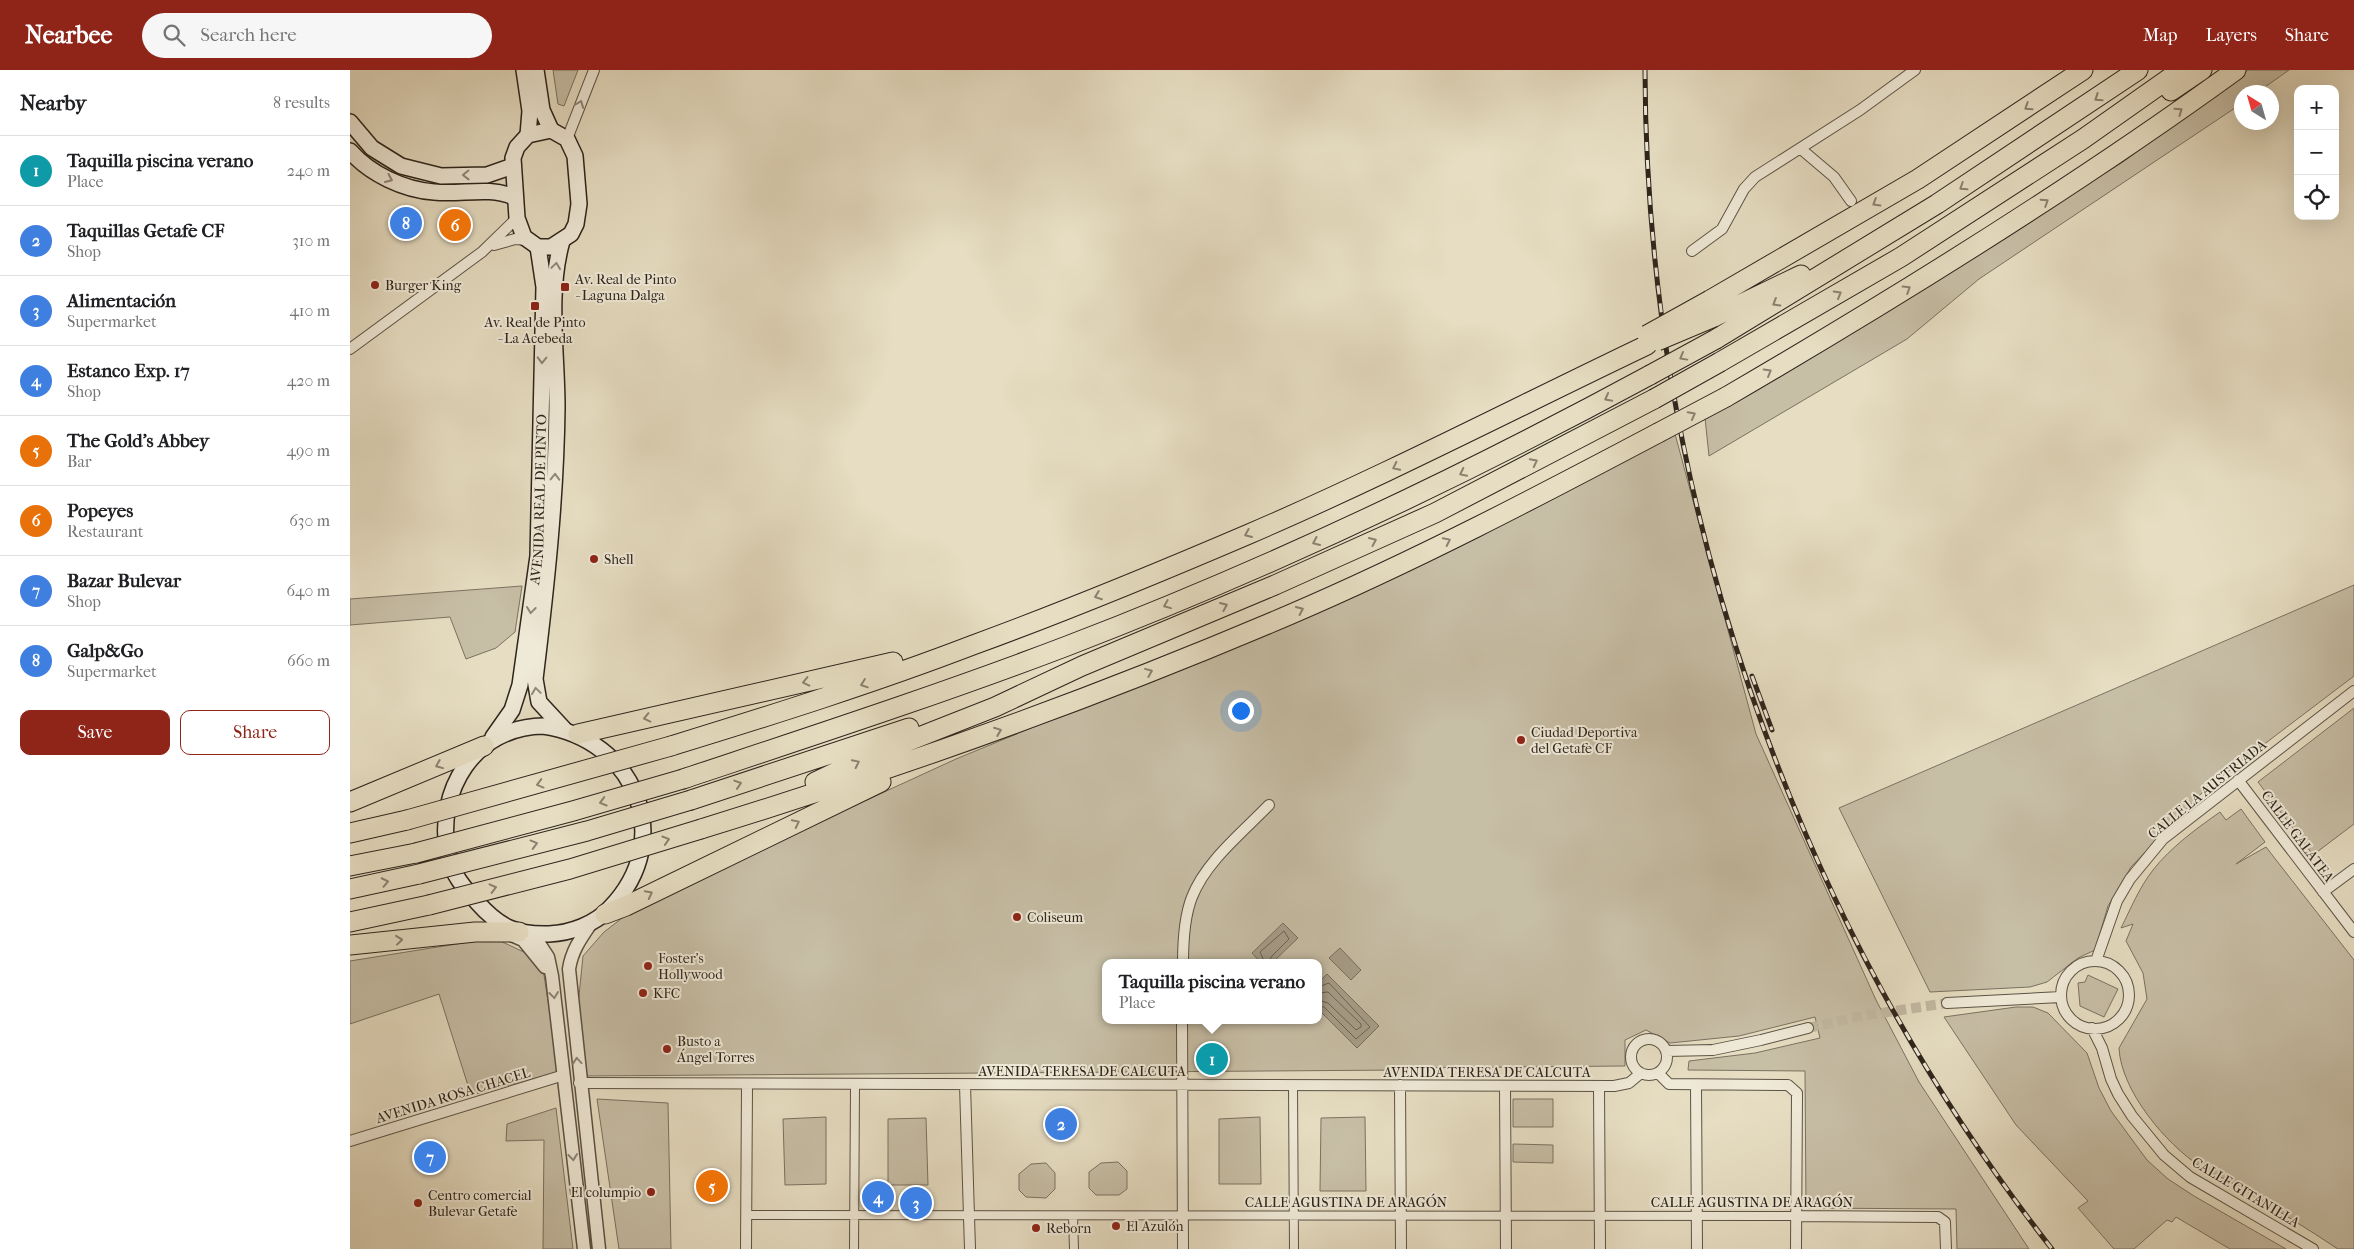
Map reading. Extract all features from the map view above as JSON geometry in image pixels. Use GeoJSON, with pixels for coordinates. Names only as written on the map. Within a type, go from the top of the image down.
{"type":"FeatureCollection","features":[{"type":"Feature","properties":{"kind":"highway"},"geometry":{"type":"LineString","coordinates":[[1712,308],[1918,178],[2083,70]]}},
{"type":"Feature","properties":{"kind":"highway"},"geometry":{"type":"LineString","coordinates":[[350,866],[416,853],[683,779],[938,694],[1068,645],[1259,568],[1420,494],[1541,434],[1716,339],[1937,204],[2138,70]]}},
{"type":"Feature","properties":{"kind":"highway"},"geometry":{"type":"LineString","coordinates":[[749,815],[868,757],[995,706],[1082,666],[1275,585],[1435,513],[1654,399],[1854,285],[1942,230],[2082,139],[2180,70]]}},
{"type":"Feature","properties":{"kind":"highway"},"geometry":{"type":"LineString","coordinates":[[1942,230],[2020,192],[2202,70]]}},
{"type":"Feature","properties":{"kind":"highway"},"geometry":{"type":"LineString","coordinates":[[350,922],[429,905],[570,869],[749,815],[952,748],[1096,693],[1290,615],[1458,536],[1726,397],[1853,323],[2074,184],[2236,70]]}},
{"type":"Feature","properties":{"kind":"highway"},"geometry":{"type":"LineString","coordinates":[[350,833],[407,820],[671,746],[790,709],[1006,632],[1108,593],[1378,476],[1519,407],[1712,308],[1820,266],[1937,204]]}},
{"type":"Feature","properties":{"kind":"highway"},"geometry":{"type":"LineString","coordinates":[[571,732],[913,658],[1006,632]]}},
{"type":"Feature","properties":{"kind":"highway"},"geometry":{"type":"LineString","coordinates":[[350,890],[587,831],[691,800],[938,718],[1082,666]]}},
{"type":"Feature","properties":{"kind":"highway"},"geometry":{"type":"LineString","coordinates":[[350,802],[487,744]]}},
{"type":"Feature","properties":{"kind":"highway"},"geometry":{"type":"LineString","coordinates":[[599,918],[952,748]]}},
{"type":"Feature","properties":{"kind":"highway"},"geometry":{"type":"LineString","coordinates":[[350,945],[475,932],[519,933]]}},
{"type":"Feature","properties":{"kind":"main road"},"geometry":{"type":"LineString","coordinates":[[524,70],[530,111],[528,134],[517,147],[513,166],[516,218],[524,237],[534,244],[551,247],[571,234],[576,224],[579,204],[575,156],[567,139],[551,130],[542,110],[536,70]]}},
{"type":"Feature","properties":{"kind":"main road"},"geometry":{"type":"LineString","coordinates":[[350,122],[372,148],[401,166],[441,176],[487,175],[513,166]]}},
{"type":"Feature","properties":{"kind":"main road"},"geometry":{"type":"LineString","coordinates":[[528,134],[551,130]]}},
{"type":"Feature","properties":{"kind":"main road"},"geometry":{"type":"LineString","coordinates":[[350,151],[361,164],[388,179],[409,187],[434,192],[490,190],[514,197]]}},
{"type":"Feature","properties":{"kind":"main road","name":"AVENIDA REAL DE PINTO"},"geometry":{"type":"LineString","coordinates":[[562,241],[556,264],[554,292],[557,406],[554,511],[535,679],[538,702],[571,732],[609,755],[628,777],[640,804],[644,830],[638,863],[624,894],[599,918]]}},
{"type":"Feature","properties":{"kind":"main road","name":"AVENIDA REAL DE PINTO"},"geometry":{"type":"LineString","coordinates":[[487,744],[512,710],[520,685],[538,556],[544,287],[534,244]]}},
{"type":"Feature","properties":{"kind":"main road"},"geometry":{"type":"LineString","coordinates":[[571,732],[543,726],[510,731],[487,744],[463,768],[452,791],[445,825],[448,856],[460,883],[483,909],[504,927],[519,933],[563,933],[599,918]]}},
{"type":"Feature","properties":{"kind":"street"},"geometry":{"type":"LineString","coordinates":[[567,139],[594,70]]}},
{"type":"Feature","properties":{"kind":"street"},"geometry":{"type":"LineString","coordinates":[[1692,251],[1722,229],[1744,189],[1756,177],[1860,110],[1915,70]]}},
{"type":"Feature","properties":{"kind":"street"},"geometry":{"type":"LineString","coordinates":[[1800,149],[1834,177],[1851,201]]}},
{"type":"Feature","properties":{"kind":"street"},"geometry":{"type":"LineString","coordinates":[[350,349],[482,252],[516,218]]}},
{"type":"Feature","properties":{"kind":"street"},"geometry":{"type":"LineString","coordinates":[[482,252],[508,240],[515,239],[534,244]]}},
{"type":"Feature","properties":{"kind":"street","name":"CALLE LA AUSTRIADA"},"geometry":{"type":"LineString","coordinates":[[2096,960],[2117,901],[2142,863],[2163,839],[2354,691]]}},
{"type":"Feature","properties":{"kind":"street","name":"CALLE GALATEA"},"geometry":{"type":"LineString","coordinates":[[2238,780],[2354,932]]}},
{"type":"Feature","properties":{"kind":"street"},"geometry":{"type":"LineString","coordinates":[[1183,959],[1188,912],[1198,886],[1208,870],[1269,805]]}},
{"type":"Feature","properties":{"kind":"street"},"geometry":{"type":"LineString","coordinates":[[2323,892],[2354,869]]}},
{"type":"Feature","properties":{"kind":"street"},"geometry":{"type":"LineString","coordinates":[[599,918],[577,943],[568,969],[579,1083],[599,1249]]}},
{"type":"Feature","properties":{"kind":"street"},"geometry":{"type":"LineString","coordinates":[[519,933],[522,940],[531,948],[552,976]]}},
{"type":"Feature","properties":{"kind":"street"},"geometry":{"type":"LineString","coordinates":[[519,933],[548,957],[552,976],[584,1249]]}},
{"type":"Feature","properties":{"kind":"street"},"geometry":{"type":"LineString","coordinates":[[2096,960],[2112,965],[2122,973],[2127,984],[2129,998],[2126,1009],[2113,1024],[2092,1028],[2079,1025],[2070,1017],[2061,997],[2063,982],[2069,972],[2085,962],[2096,960]]}},
{"type":"Feature","properties":{"kind":"street"},"geometry":{"type":"LineString","coordinates":[[1947,1002],[2061,997]]}},
{"type":"Feature","properties":{"kind":"street"},"geometry":{"type":"LineString","coordinates":[[1182,1024],[1183,1249]]}},
{"type":"Feature","properties":{"kind":"street"},"geometry":{"type":"LineString","coordinates":[[1666,1051],[1721,1048],[1808,1028]]}},
{"type":"Feature","properties":{"kind":"street","name":"CALLE GITANILLA"},"geometry":{"type":"LineString","coordinates":[[2092,1028],[2102,1048],[2118,1094],[2137,1123],[2164,1156],[2190,1177],[2313,1249]]}},
{"type":"Feature","properties":{"kind":"street"},"geometry":{"type":"LineString","coordinates":[[1648,1039],[1654,1040],[1663,1046],[1666,1051],[1666,1064],[1658,1073],[1652,1075],[1641,1073],[1633,1065],[1631,1054],[1637,1044],[1648,1039]]}},
{"type":"Feature","properties":{"kind":"street","name":"AVENIDA TERESA DE CALCUTA"},"geometry":{"type":"LineString","coordinates":[[579,1083],[746,1085],[1614,1086],[1629,1083],[1641,1073]]}},
{"type":"Feature","properties":{"kind":"street"},"geometry":{"type":"LineString","coordinates":[[1658,1073],[1669,1084],[1788,1085],[1796,1093],[1796,1249]]}},
{"type":"Feature","properties":{"kind":"street","name":"AVENIDA ROSA CHACEL"},"geometry":{"type":"LineString","coordinates":[[350,1141],[564,1076]]}},
{"type":"Feature","properties":{"kind":"street"},"geometry":{"type":"LineString","coordinates":[[746,1085],[746,1249]]}},
{"type":"Feature","properties":{"kind":"street"},"geometry":{"type":"LineString","coordinates":[[854,1249],[855,1085]]}},
{"type":"Feature","properties":{"kind":"street"},"geometry":{"type":"LineString","coordinates":[[965,1085],[970,1249]]}},
{"type":"Feature","properties":{"kind":"street"},"geometry":{"type":"LineString","coordinates":[[1293,1085],[1294,1249]]}},
{"type":"Feature","properties":{"kind":"street"},"geometry":{"type":"LineString","coordinates":[[1400,1085],[1401,1249]]}},
{"type":"Feature","properties":{"kind":"street"},"geometry":{"type":"LineString","coordinates":[[1696,1085],[1697,1249]]}},
{"type":"Feature","properties":{"kind":"street"},"geometry":{"type":"LineString","coordinates":[[1505,1086],[1506,1249]]}},
{"type":"Feature","properties":{"kind":"street"},"geometry":{"type":"LineString","coordinates":[[1599,1086],[1600,1249]]}},
{"type":"Feature","properties":{"kind":"street","name":"CALLE AGUSTINA DE ARAGÓN"},"geometry":{"type":"LineString","coordinates":[[746,1215],[1697,1215],[1938,1217],[1946,1222],[1946,1249]]}},
{"type":"Feature","properties":{"kind":"street"},"geometry":{"type":"LineString","coordinates":[[1074,1216],[1074,1249]]}},
{"type":"Feature","properties":{"kind":"shaded area"},"geometry":{"type":"Polygon","coordinates":[[[553,70],[578,70],[564,106],[558,104],[553,70]]]}},
{"type":"Feature","properties":{"kind":"shaded area"},"geometry":{"type":"Polygon","coordinates":[[[2248,70],[2289,70],[2268,85],[2234,85],[2234,109],[1979,279],[1907,339],[1709,456],[1705,418],[2123,162],[2248,70]]]}},
{"type":"Feature","properties":{"kind":"shaded area"},"geometry":{"type":"Polygon","coordinates":[[[1675,434],[1756,734],[1876,1000],[1919,1082],[2029,1249],[1957,1249],[1956,1209],[1806,1208],[1805,1071],[1688,1070],[1689,1061],[1755,1053],[1820,1038],[1815,1017],[1739,1036],[1670,1043],[1646,1030],[1625,1040],[1625,1066],[1401,1068],[1401,1070],[584,1076],[578,1006],[583,956],[604,932],[630,912],[688,882],[956,759],[1099,700],[1675,434]]]}},
{"type":"Feature","properties":{"kind":"shaded area"},"geometry":{"type":"Polygon","coordinates":[[[2354,585],[2354,676],[2221,777],[2219,775],[2131,867],[2108,906],[2095,950],[2078,958],[2047,982],[2030,987],[1930,992],[1839,808],[2354,585]]]}},
{"type":"Feature","properties":{"kind":"shaded area"},"geometry":{"type":"Polygon","coordinates":[[[522,586],[515,632],[496,648],[466,659],[450,617],[350,625],[350,599],[522,586]]]}},
{"type":"Feature","properties":{"kind":"shaded area"},"geometry":{"type":"Polygon","coordinates":[[[2354,708],[2354,824],[2313,855],[2258,782],[2354,708]]]}},
{"type":"Feature","properties":{"kind":"shaded area"},"geometry":{"type":"Polygon","coordinates":[[[2241,809],[2265,842],[2236,864],[2266,847],[2354,960],[2354,1249],[2338,1249],[2242,1188],[2201,1167],[2188,1157],[2160,1131],[2148,1115],[2128,1082],[2122,1065],[2119,1048],[2147,999],[2143,973],[2126,941],[2133,924],[2121,928],[2135,898],[2153,870],[2176,846],[2220,812],[2226,820],[2241,809]]]}},
{"type":"Feature","properties":{"kind":"shaded area"},"geometry":{"type":"Polygon","coordinates":[[[494,938],[528,954],[544,975],[559,1072],[471,1095],[439,994],[350,1024],[350,961],[494,938]]]}},
{"type":"Feature","properties":{"kind":"shaded area"},"geometry":{"type":"Polygon","coordinates":[[[2088,975],[2118,989],[2104,1017],[2080,1006],[2078,983],[2085,982],[2088,975]]]}},
{"type":"Feature","properties":{"kind":"shaded area"},"geometry":{"type":"Polygon","coordinates":[[[2016,1007],[2033,1007],[2048,1013],[2087,1053],[2099,1088],[2111,1111],[2147,1160],[2168,1179],[2286,1249],[2230,1249],[2176,1217],[2172,1222],[2167,1220],[2134,1249],[2114,1249],[2078,1208],[2088,1201],[2016,1125],[1944,1017],[2016,1007]]]}},
{"type":"Feature","properties":{"kind":"shaded area"},"geometry":{"type":"Polygon","coordinates":[[[597,1099],[668,1103],[671,1249],[619,1249],[597,1099]]]}},
{"type":"Feature","properties":{"kind":"shaded area"},"geometry":{"type":"Polygon","coordinates":[[[1513,1099],[1553,1099],[1553,1127],[1513,1127],[1513,1099]]]}},
{"type":"Feature","properties":{"kind":"shaded area"},"geometry":{"type":"Polygon","coordinates":[[[556,1108],[573,1249],[543,1249],[544,1140],[506,1141],[507,1124],[556,1108]]]}},
{"type":"Feature","properties":{"kind":"shaded area"},"geometry":{"type":"Polygon","coordinates":[[[826,1117],[826,1184],[785,1185],[783,1119],[826,1117]]]}},
{"type":"Feature","properties":{"kind":"shaded area"},"geometry":{"type":"Polygon","coordinates":[[[1260,1117],[1261,1184],[1219,1184],[1219,1119],[1260,1117]]]}},
{"type":"Feature","properties":{"kind":"shaded area"},"geometry":{"type":"Polygon","coordinates":[[[1365,1117],[1366,1191],[1320,1191],[1321,1118],[1365,1117]]]}},
{"type":"Feature","properties":{"kind":"shaded area"},"geometry":{"type":"Polygon","coordinates":[[[926,1118],[928,1185],[888,1185],[888,1119],[926,1118]]]}},
{"type":"Feature","properties":{"kind":"shaded area"},"geometry":{"type":"Polygon","coordinates":[[[1513,1144],[1553,1145],[1553,1163],[1513,1162],[1513,1144]]]}},
{"type":"Feature","properties":{"kind":"shaded area"},"geometry":{"type":"Polygon","coordinates":[[[1118,1162],[1127,1171],[1127,1189],[1119,1195],[1096,1195],[1089,1188],[1089,1172],[1101,1163],[1118,1162]]]}},
{"type":"Feature","properties":{"kind":"shaded area"},"geometry":{"type":"Polygon","coordinates":[[[1046,1163],[1055,1173],[1055,1189],[1046,1198],[1026,1197],[1019,1190],[1019,1174],[1031,1164],[1046,1163]]]}},
{"type":"Feature","properties":{"kind":"water"},"geometry":{"type":"Polygon","coordinates":[[[1283,923],[1298,938],[1276,959],[1257,959],[1252,953],[1283,923]]]}},
{"type":"Feature","properties":{"kind":"water"},"geometry":{"type":"Polygon","coordinates":[[[1340,948],[1361,970],[1351,980],[1329,958],[1340,948]]]}},
{"type":"Feature","properties":{"kind":"water"},"geometry":{"type":"Polygon","coordinates":[[[1327,974],[1379,1026],[1357,1048],[1322,1013],[1322,979],[1327,974]]]}},
{"type":"Feature","properties":{"kind":"tunnel"},"geometry":{"type":"LineString","coordinates":[[1808,1028],[1862,1016],[1947,1003]]}},
{"type":"Feature","properties":{"kind":"railway"},"geometry":{"type":"LineString","coordinates":[[1645,70],[1652,228],[1672,385],[1705,541],[1751,693],[1809,841],[1878,984],[1960,1120],[2052,1249]]}},
{"type":"Feature","properties":{"kind":"railway"},"geometry":{"type":"LineString","coordinates":[[1752,676],[1772,730]]}},
{"type":"Feature","properties":{"kind":"place","name":"Galp&Go"},"geometry":{"type":"Point","coordinates":[406,223]}},
{"type":"Feature","properties":{"kind":"place","name":"Popeyes"},"geometry":{"type":"Point","coordinates":[455,225]}},
{"type":"Feature","properties":{"kind":"place","name":"Burger King"},"geometry":{"type":"Point","coordinates":[375,285]}},
{"type":"Feature","properties":{"kind":"place","name":"Av. Real de Pinto - Laguna Dalga"},"geometry":{"type":"Point","coordinates":[565,287]}},
{"type":"Feature","properties":{"kind":"place","name":"Av. Real de Pinto - La Acebeda"},"geometry":{"type":"Point","coordinates":[535,306]}},
{"type":"Feature","properties":{"kind":"place","name":"Shell"},"geometry":{"type":"Point","coordinates":[594,559]}},
{"type":"Feature","properties":{"kind":"place","name":"Ciudad Deportiva del Getafe CF"},"geometry":{"type":"Point","coordinates":[1521,740]}},
{"type":"Feature","properties":{"kind":"place","name":"Coliseum"},"geometry":{"type":"Point","coordinates":[1017,917]}},
{"type":"Feature","properties":{"kind":"place","name":"Foster's Hollywood"},"geometry":{"type":"Point","coordinates":[648,966]}},
{"type":"Feature","properties":{"kind":"place","name":"KFC"},"geometry":{"type":"Point","coordinates":[643,993]}},
{"type":"Feature","properties":{"kind":"place","name":"Busto a Ángel Torres"},"geometry":{"type":"Point","coordinates":[667,1049]}},
{"type":"Feature","properties":{"kind":"place","name":"Taquilla piscina verano"},"geometry":{"type":"Point","coordinates":[1212,1059]}},
{"type":"Feature","properties":{"kind":"place","name":"Taquillas Getafe CF"},"geometry":{"type":"Point","coordinates":[1061,1124]}},
{"type":"Feature","properties":{"kind":"place","name":"Bazar Bulevar"},"geometry":{"type":"Point","coordinates":[430,1157]}},
{"type":"Feature","properties":{"kind":"place","name":"The Gold's Abbey"},"geometry":{"type":"Point","coordinates":[712,1186]}},
{"type":"Feature","properties":{"kind":"place","name":"El columpio"},"geometry":{"type":"Point","coordinates":[651,1192]}},
{"type":"Feature","properties":{"kind":"place","name":"Estanco Exp. 17"},"geometry":{"type":"Point","coordinates":[878,1197]}},
{"type":"Feature","properties":{"kind":"place","name":"Centro comercial Bulevar Getafe"},"geometry":{"type":"Point","coordinates":[418,1203]}},
{"type":"Feature","properties":{"kind":"place","name":"Alimentación"},"geometry":{"type":"Point","coordinates":[916,1203]}},
{"type":"Feature","properties":{"kind":"place","name":"El Azulón"},"geometry":{"type":"Point","coordinates":[1116,1226]}},
{"type":"Feature","properties":{"kind":"place","name":"Reborn"},"geometry":{"type":"Point","coordinates":[1036,1228]}}]}
